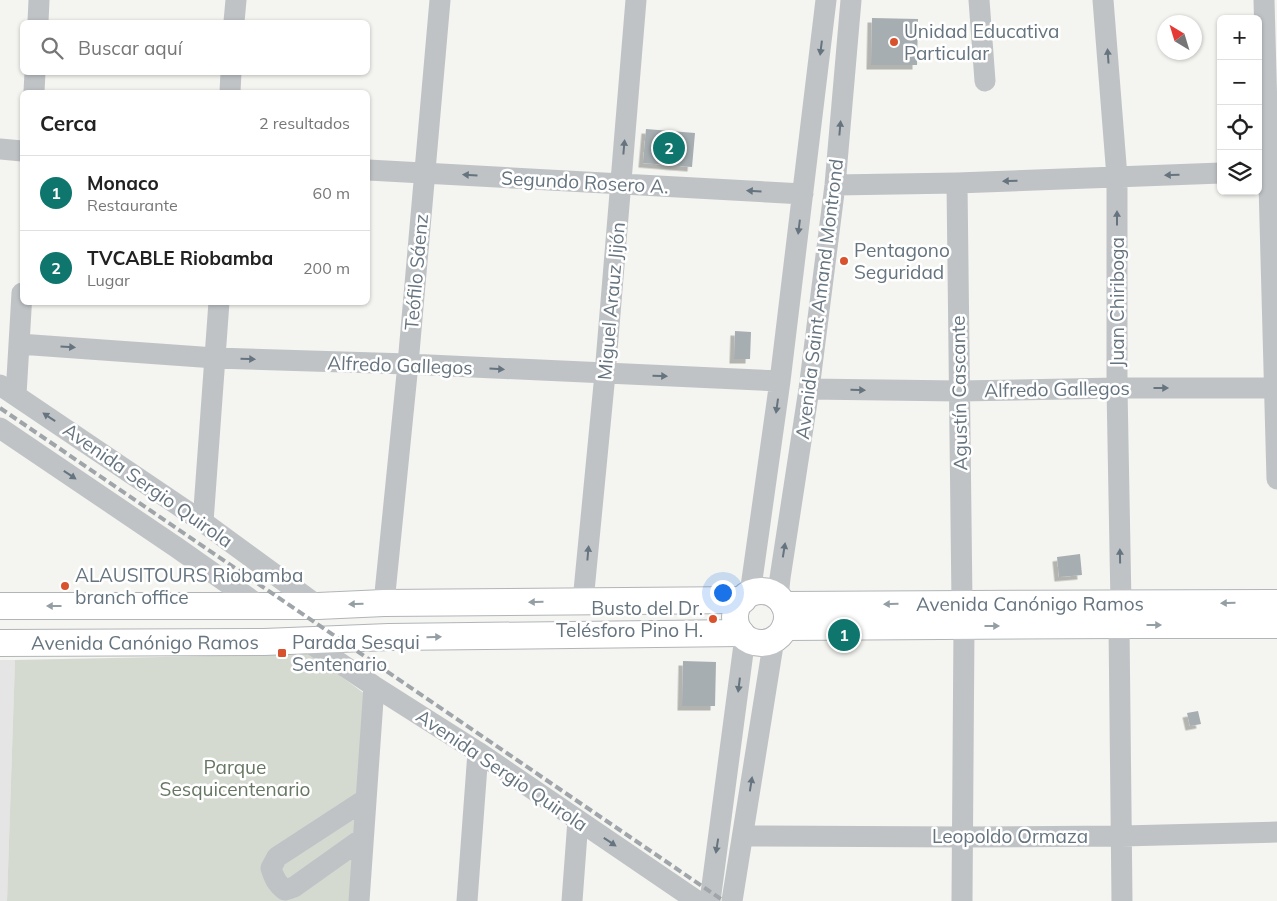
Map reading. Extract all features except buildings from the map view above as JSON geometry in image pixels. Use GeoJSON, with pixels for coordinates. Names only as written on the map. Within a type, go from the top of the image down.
{"type":"FeatureCollection","features":[{"type":"Feature","properties":{"kind":"main road","name":"Avenida Canónigo Ramos"},"geometry":{"type":"LineString","coordinates":[[0,606],[318,606],[384,603],[746,597],[768,592],[780,617]]}},
{"type":"Feature","properties":{"kind":"main road"},"geometry":{"type":"LineString","coordinates":[[743,635],[736,622],[736,616],[737,610],[746,597]]}},
{"type":"Feature","properties":{"kind":"main road","name":"Avenida Canónigo Ramos"},"geometry":{"type":"LineString","coordinates":[[780,617],[1120,614],[1277,603]]}},
{"type":"Feature","properties":{"kind":"main road"},"geometry":{"type":"LineString","coordinates":[[260,606],[264,642]]}},
{"type":"Feature","properties":{"kind":"main road","name":"Avenida Canónigo Ramos"},"geometry":{"type":"LineString","coordinates":[[1120,614],[1277,625]]}},
{"type":"Feature","properties":{"kind":"main road","name":"Avenida Canónigo Ramos"},"geometry":{"type":"LineString","coordinates":[[0,643],[264,642],[389,637],[743,635],[759,643],[767,642],[780,617]]}},
{"type":"Feature","properties":{"kind":"street"},"geometry":{"type":"LineString","coordinates":[[38,20],[39,0]]}},
{"type":"Feature","properties":{"kind":"street"},"geometry":{"type":"LineString","coordinates":[[234,20],[236,0]]}},
{"type":"Feature","properties":{"kind":"street","name":"Teófilo Sáenz"},"geometry":{"type":"LineString","coordinates":[[384,603],[408,364],[440,0]]}},
{"type":"Feature","properties":{"kind":"street","name":"Miguel Arauz Jijón"},"geometry":{"type":"LineString","coordinates":[[584,601],[636,0]]}},
{"type":"Feature","properties":{"kind":"street","name":"Avenida Saint Amand Montrond"},"geometry":{"type":"LineString","coordinates":[[746,597],[780,381],[826,0]]}},
{"type":"Feature","properties":{"kind":"street","name":"Avenida Saint Amand Montrond"},"geometry":{"type":"LineString","coordinates":[[738,898],[743,836],[780,617],[780,578],[810,389],[835,185],[851,0]]}},
{"type":"Feature","properties":{"kind":"street"},"geometry":{"type":"LineString","coordinates":[[979,0],[985,81]]}},
{"type":"Feature","properties":{"kind":"street","name":"Juan Chiriboga"},"geometry":{"type":"LineString","coordinates":[[1103,0],[1117,177],[1122,901]]}},
{"type":"Feature","properties":{"kind":"street"},"geometry":{"type":"LineString","coordinates":[[1264,0],[1264,171],[1274,241],[1277,479]]}},
{"type":"Feature","properties":{"kind":"street"},"geometry":{"type":"LineString","coordinates":[[34,90],[35,75]]}},
{"type":"Feature","properties":{"kind":"street"},"geometry":{"type":"LineString","coordinates":[[230,90],[232,75]]}},
{"type":"Feature","properties":{"kind":"street"},"geometry":{"type":"LineString","coordinates":[[0,150],[20,151]]}},
{"type":"Feature","properties":{"kind":"street","name":"Segundo Rosero A."},"geometry":{"type":"LineString","coordinates":[[370,170],[803,194]]}},
{"type":"Feature","properties":{"kind":"street"},"geometry":{"type":"LineString","coordinates":[[835,185],[957,183],[1217,173]]}},
{"type":"Feature","properties":{"kind":"street","name":"Agustín Cascante"},"geometry":{"type":"LineString","coordinates":[[957,183],[963,614],[962,901]]}},
{"type":"Feature","properties":{"kind":"street"},"geometry":{"type":"LineString","coordinates":[[8,390],[19,344],[21,305]]}},
{"type":"Feature","properties":{"kind":"street"},"geometry":{"type":"LineString","coordinates":[[203,522],[216,358],[218,305]]}},
{"type":"Feature","properties":{"kind":"street","name":"Alfredo Gallegos"},"geometry":{"type":"LineString","coordinates":[[19,344],[216,358],[408,364],[780,381]]}},
{"type":"Feature","properties":{"kind":"street","name":"Alfredo Gallegos"},"geometry":{"type":"LineString","coordinates":[[810,389],[959,391],[1275,388]]}},
{"type":"Feature","properties":{"kind":"street","name":"Avenida Sergio Quirola"},"geometry":{"type":"LineString","coordinates":[[8,390],[203,522],[318,606]]}},
{"type":"Feature","properties":{"kind":"street","name":"Avenida Sergio Quirola"},"geometry":{"type":"LineString","coordinates":[[0,428],[260,606]]}},
{"type":"Feature","properties":{"kind":"street"},"geometry":{"type":"LineString","coordinates":[[710,901],[743,635]]}},
{"type":"Feature","properties":{"kind":"street","name":"Avenida Sergio Quirola"},"geometry":{"type":"LineString","coordinates":[[307,640],[374,686],[478,752],[697,901]]}},
{"type":"Feature","properties":{"kind":"street"},"geometry":{"type":"LineString","coordinates":[[359,901],[374,686]]}},
{"type":"Feature","properties":{"kind":"street"},"geometry":{"type":"LineString","coordinates":[[467,901],[478,752]]}},
{"type":"Feature","properties":{"kind":"street"},"geometry":{"type":"LineString","coordinates":[[363,838],[294,887],[285,890],[278,885],[272,868],[277,857],[366,799]]}},
{"type":"Feature","properties":{"kind":"street"},"geometry":{"type":"LineString","coordinates":[[572,901],[578,820]]}},
{"type":"Feature","properties":{"kind":"street","name":"Leopoldo Ormaza"},"geometry":{"type":"LineString","coordinates":[[743,836],[1122,836],[1277,832]]}},
{"type":"Feature","properties":{"kind":"shaded area"},"geometry":{"type":"Polygon","coordinates":[[[0,660],[15,660],[7,901],[0,901],[0,660]]]}},
{"type":"Feature","properties":{"kind":"green space","name":"Parque Sesquicentenario"},"geometry":{"type":"Polygon","coordinates":[[[311,654],[365,694],[351,901],[7,901],[15,660],[311,654]]]}},
{"type":"Feature","properties":{"kind":"railway"},"geometry":{"type":"LineString","coordinates":[[0,408],[724,901]]}},
{"type":"Feature","properties":{"kind":"place","name":"Unidad Educativa Particular"},"geometry":{"type":"Point","coordinates":[894,42]}},
{"type":"Feature","properties":{"kind":"place","name":"TVCABLE Riobamba"},"geometry":{"type":"Point","coordinates":[669,148]}},
{"type":"Feature","properties":{"kind":"place","name":"Pentagono Seguridad"},"geometry":{"type":"Point","coordinates":[844,261]}},
{"type":"Feature","properties":{"kind":"place","name":"ALAUSITOURS Riobamba branch office"},"geometry":{"type":"Point","coordinates":[65,586]}},
{"type":"Feature","properties":{"kind":"place","name":"Busto del Dr. Telésforo Pino H."},"geometry":{"type":"Point","coordinates":[713,619]}},
{"type":"Feature","properties":{"kind":"place","name":"Monaco"},"geometry":{"type":"Point","coordinates":[844,635]}},
{"type":"Feature","properties":{"kind":"place","name":"Parada Sesqui Sentenario"},"geometry":{"type":"Point","coordinates":[282,653]}}]}
